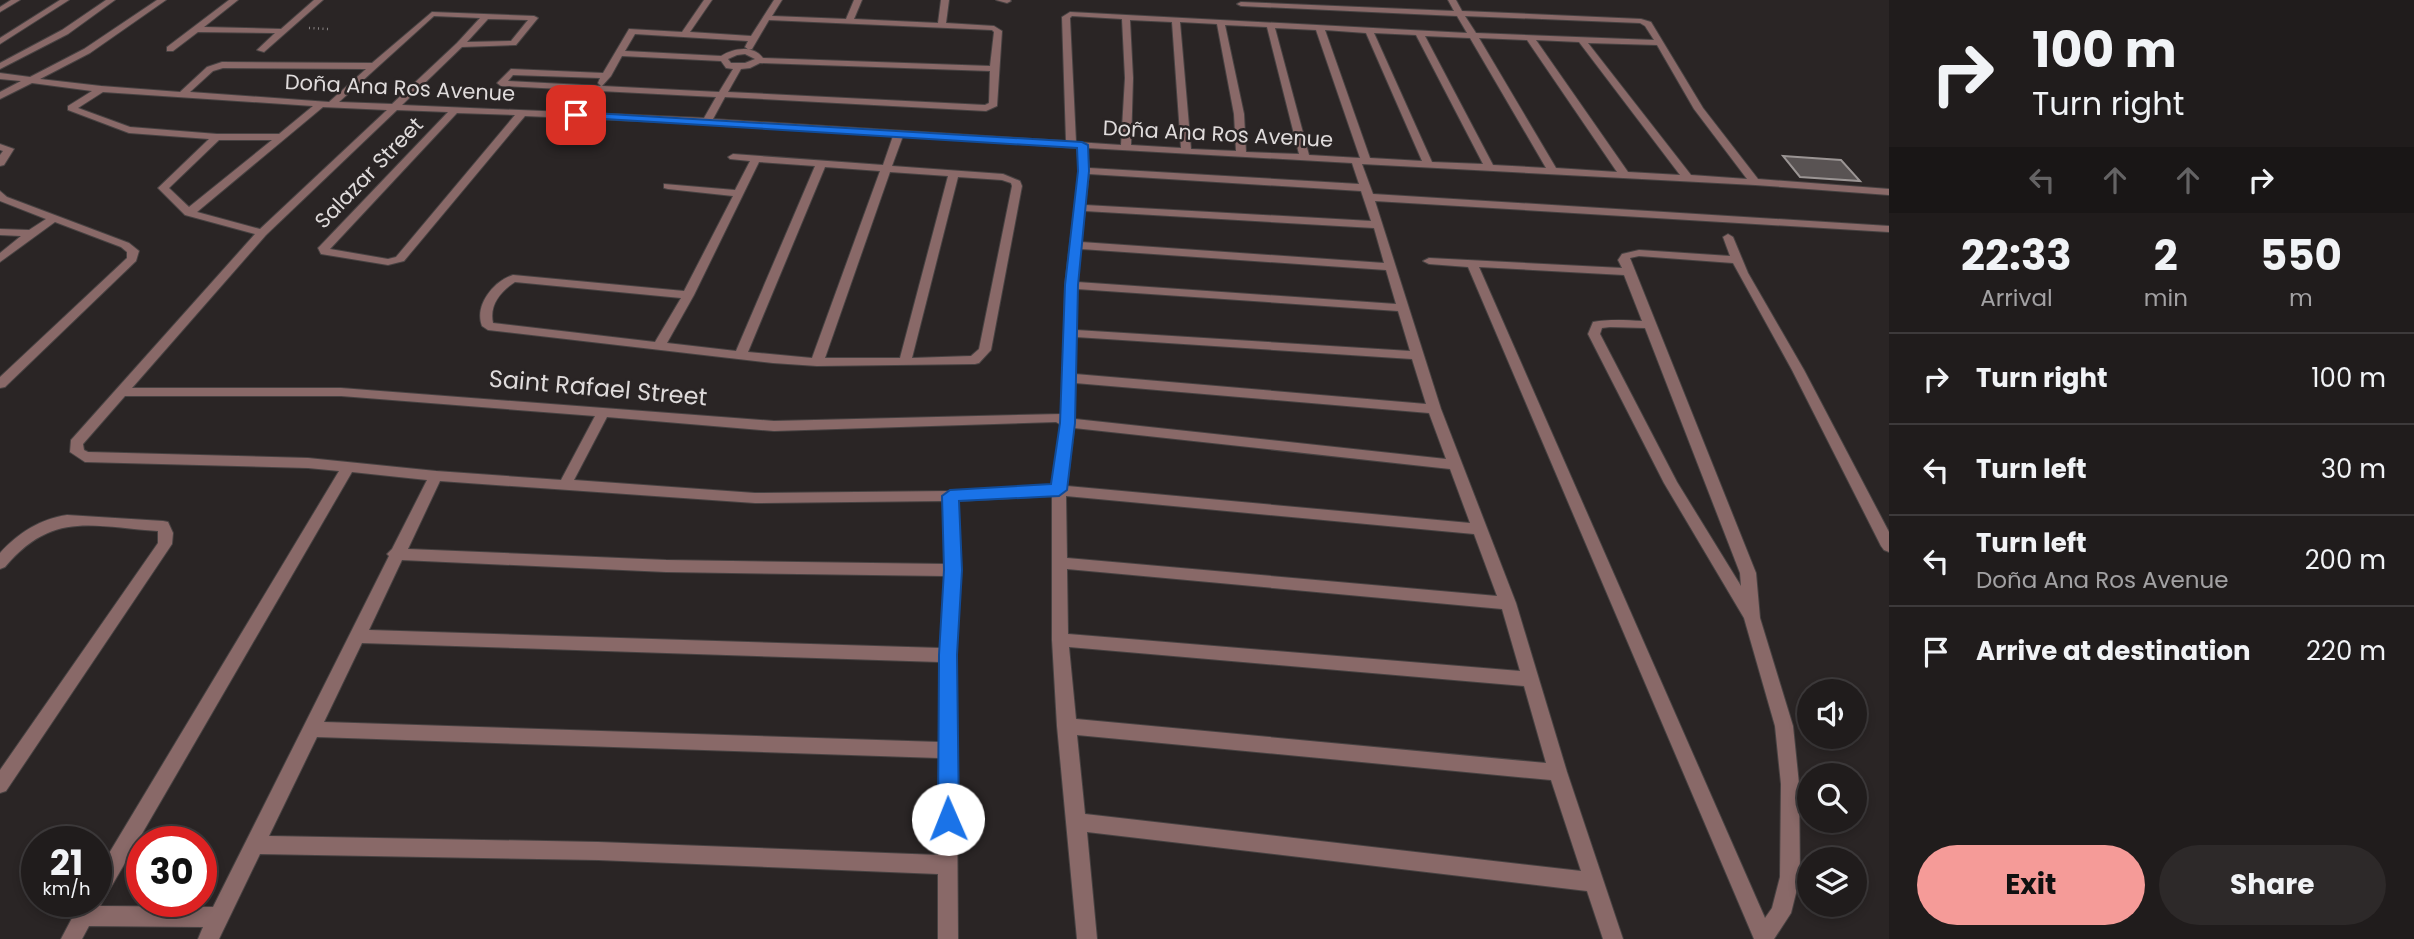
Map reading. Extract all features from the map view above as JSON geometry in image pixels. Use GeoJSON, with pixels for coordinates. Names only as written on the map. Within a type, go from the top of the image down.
{"type":"FeatureCollection","features":[{"type":"Feature","properties":{"kind":"street"},"geometry":{"type":"LineString","coordinates":[[0,10],[16,0]]}},
{"type":"Feature","properties":{"kind":"street"},"geometry":{"type":"LineString","coordinates":[[0,42],[65,0]]}},
{"type":"Feature","properties":{"kind":"street"},"geometry":{"type":"LineString","coordinates":[[0,66],[65,32],[111,0]]}},
{"type":"Feature","properties":{"kind":"street"},"geometry":{"type":"LineString","coordinates":[[0,96],[86,51],[162,0]]}},
{"type":"Feature","properties":{"kind":"street"},"geometry":{"type":"LineString","coordinates":[[170,48],[234,0]]}},
{"type":"Feature","properties":{"kind":"street"},"geometry":{"type":"LineString","coordinates":[[261,50],[319,0]]}},
{"type":"Feature","properties":{"kind":"street"},"geometry":{"type":"LineString","coordinates":[[685,34],[708,0]]}},
{"type":"Feature","properties":{"kind":"street"},"geometry":{"type":"LineString","coordinates":[[747,51],[778,0]]}},
{"type":"Feature","properties":{"kind":"street"},"geometry":{"type":"LineString","coordinates":[[849,21],[858,0]]}},
{"type":"Feature","properties":{"kind":"street"},"geometry":{"type":"LineString","coordinates":[[942,25],[945,0]]}},
{"type":"Feature","properties":{"kind":"street"},"geometry":{"type":"LineString","coordinates":[[1000,0],[1007,1]]}},
{"type":"Feature","properties":{"kind":"street"},"geometry":{"type":"LineString","coordinates":[[1452,0],[1553,171]]}},
{"type":"Feature","properties":{"kind":"street"},"geometry":{"type":"LineString","coordinates":[[1246,23],[1240,2],[1642,21],[1648,24],[1657,43],[1699,108],[1755,182]]}},
{"type":"Feature","properties":{"kind":"street"},"geometry":{"type":"LineString","coordinates":[[190,213],[374,66],[429,16],[442,13],[533,17],[535,20],[513,43],[460,45]]}},
{"type":"Feature","properties":{"kind":"street"},"geometry":{"type":"LineString","coordinates":[[1087,939],[1060,640],[1059,490],[1068,423],[1071,285],[1084,171],[1077,145],[1066,18],[1074,14],[1176,18],[1320,29],[1657,43]]}},
{"type":"Feature","properties":{"kind":"street"},"geometry":{"type":"LineString","coordinates":[[486,16],[460,45],[262,233],[76,443],[77,452],[85,457],[348,467],[436,476],[754,498],[950,496],[1059,490],[1479,529]]}},
{"type":"Feature","properties":{"kind":"street"},"geometry":{"type":"LineString","coordinates":[[1126,16],[1129,78],[1126,148]]}},
{"type":"Feature","properties":{"kind":"street"},"geometry":{"type":"LineString","coordinates":[[607,76],[511,72],[501,83],[989,108],[994,104],[998,31],[991,27],[768,18]]}},
{"type":"Feature","properties":{"kind":"street"},"geometry":{"type":"LineString","coordinates":[[1176,18],[1186,152]]}},
{"type":"Feature","properties":{"kind":"street"},"geometry":{"type":"LineString","coordinates":[[1220,21],[1239,114],[1241,154]]}},
{"type":"Feature","properties":{"kind":"street"},"geometry":{"type":"LineString","coordinates":[[1270,25],[1305,158]]}},
{"type":"Feature","properties":{"kind":"street"},"geometry":{"type":"LineString","coordinates":[[195,29],[283,31]]}},
{"type":"Feature","properties":{"kind":"street"},"geometry":{"type":"LineString","coordinates":[[1320,29],[1416,355],[1507,603],[1558,772],[1613,939]]}},
{"type":"Feature","properties":{"kind":"street"},"geometry":{"type":"LineString","coordinates":[[597,90],[632,31],[753,38]]}},
{"type":"Feature","properties":{"kind":"street"},"geometry":{"type":"LineString","coordinates":[[1369,31],[1428,164]]}},
{"type":"Feature","properties":{"kind":"street"},"geometry":{"type":"LineString","coordinates":[[1419,33],[1489,167]]}},
{"type":"Feature","properties":{"kind":"street"},"geometry":{"type":"LineString","coordinates":[[1530,38],[1624,174]]}},
{"type":"Feature","properties":{"kind":"street"},"geometry":{"type":"LineString","coordinates":[[1582,40],[1688,178]]}},
{"type":"Feature","properties":{"kind":"street"},"geometry":{"type":"LineString","coordinates":[[618,53],[723,59],[732,53],[747,51],[759,56],[759,60]]}},
{"type":"Feature","properties":{"kind":"street"},"geometry":{"type":"LineString","coordinates":[[723,59],[723,63],[738,67],[759,60],[994,69]]}},
{"type":"Feature","properties":{"kind":"street"},"geometry":{"type":"LineString","coordinates":[[182,95],[210,69],[222,65],[374,66]]}},
{"type":"Feature","properties":{"kind":"street"},"geometry":{"type":"LineString","coordinates":[[707,121],[738,67]]}},
{"type":"Feature","properties":{"kind":"street","name":"Doña Ana Ros Avenue"},"geometry":{"type":"LineString","coordinates":[[0,76],[101,89],[327,104],[707,121],[1186,152],[1624,174],[1889,192]]}},
{"type":"Feature","properties":{"kind":"street"},"geometry":{"type":"LineString","coordinates":[[101,89],[71,108],[129,130],[217,138],[282,137]]}},
{"type":"Feature","properties":{"kind":"street","name":"Salazar Street"},"geometry":{"type":"LineString","coordinates":[[455,110],[324,248],[325,252],[388,262],[400,258],[523,113]]}},
{"type":"Feature","properties":{"kind":"street"},"geometry":{"type":"LineString","coordinates":[[817,362],[899,133]]}},
{"type":"Feature","properties":{"kind":"street"},"geometry":{"type":"LineString","coordinates":[[217,138],[163,188],[190,213],[262,233]]}},
{"type":"Feature","properties":{"kind":"street"},"geometry":{"type":"LineString","coordinates":[[0,147],[9,149],[0,163]]}},
{"type":"Feature","properties":{"kind":"street"},"geometry":{"type":"LineString","coordinates":[[688,295],[513,278],[499,287],[484,315],[488,326],[817,362],[975,360],[985,350],[1017,186],[1010,178],[733,157]]}},
{"type":"Feature","properties":{"kind":"street"},"geometry":{"type":"LineString","coordinates":[[660,344],[688,295],[756,159]]}},
{"type":"Feature","properties":{"kind":"street"},"geometry":{"type":"LineString","coordinates":[[741,354],[821,164]]}},
{"type":"Feature","properties":{"kind":"street"},"geometry":{"type":"LineString","coordinates":[[1084,171],[1889,229]]}},
{"type":"Feature","properties":{"kind":"street"},"geometry":{"type":"LineString","coordinates":[[905,362],[954,173]]}},
{"type":"Feature","properties":{"kind":"street"},"geometry":{"type":"LineString","coordinates":[[668,186],[737,193]]}},
{"type":"Feature","properties":{"kind":"street"},"geometry":{"type":"LineString","coordinates":[[0,384],[132,259],[133,251],[125,245],[1,197]]}},
{"type":"Feature","properties":{"kind":"street"},"geometry":{"type":"LineString","coordinates":[[1081,208],[1378,225]]}},
{"type":"Feature","properties":{"kind":"street"},"geometry":{"type":"LineString","coordinates":[[0,259],[31,233],[55,218]]}},
{"type":"Feature","properties":{"kind":"street"},"geometry":{"type":"LineString","coordinates":[[0,232],[31,233]]}},
{"type":"Feature","properties":{"kind":"street"},"geometry":{"type":"LineString","coordinates":[[1728,237],[1736,260],[1798,370],[1889,547]]}},
{"type":"Feature","properties":{"kind":"street"},"geometry":{"type":"LineString","coordinates":[[1075,245],[1389,267]]}},
{"type":"Feature","properties":{"kind":"street"},"geometry":{"type":"LineString","coordinates":[[1736,260],[1639,253],[1624,260],[1748,573],[1752,618],[1784,726],[1790,784],[1790,877],[1781,913],[1764,938]]}},
{"type":"Feature","properties":{"kind":"street"},"geometry":{"type":"LineString","coordinates":[[1429,261],[1629,272]]}},
{"type":"Feature","properties":{"kind":"street"},"geometry":{"type":"LineString","coordinates":[[1472,263],[1764,938]]}},
{"type":"Feature","properties":{"kind":"street"},"geometry":{"type":"LineString","coordinates":[[1071,285],[1402,309]]}},
{"type":"Feature","properties":{"kind":"street"},"geometry":{"type":"LineString","coordinates":[[1650,326],[1610,323],[1597,325],[1594,334],[1671,483],[1752,618]]}},
{"type":"Feature","properties":{"kind":"street"},"geometry":{"type":"LineString","coordinates":[[1070,333],[1416,355]]}},
{"type":"Feature","properties":{"kind":"street"},"geometry":{"type":"LineString","coordinates":[[1068,378],[1434,409]]}},
{"type":"Feature","properties":{"kind":"street","name":"Saint Rafael Street"},"geometry":{"type":"LineString","coordinates":[[123,392],[341,392],[774,426],[1058,417],[1068,423],[1454,464]]}},
{"type":"Feature","properties":{"kind":"street"},"geometry":{"type":"LineString","coordinates":[[565,485],[604,411]]}},
{"type":"Feature","properties":{"kind":"street"},"geometry":{"type":"LineString","coordinates":[[112,867],[348,467]]}},
{"type":"Feature","properties":{"kind":"street"},"geometry":{"type":"LineString","coordinates":[[208,939],[395,554],[436,476]]}},
{"type":"Feature","properties":{"kind":"street"},"geometry":{"type":"LineString","coordinates":[[948,939],[948,655],[953,570],[950,496]]}},
{"type":"Feature","properties":{"kind":"street"},"geometry":{"type":"LineString","coordinates":[[0,563],[14,545],[38,530],[60,521],[163,526],[166,533],[165,544],[0,785]]}},
{"type":"Feature","properties":{"kind":"street"},"geometry":{"type":"LineString","coordinates":[[395,554],[666,566],[953,570]]}},
{"type":"Feature","properties":{"kind":"street"},"geometry":{"type":"LineString","coordinates":[[1061,563],[1507,603]]}},
{"type":"Feature","properties":{"kind":"street"},"geometry":{"type":"LineString","coordinates":[[357,636],[948,655]]}},
{"type":"Feature","properties":{"kind":"street"},"geometry":{"type":"LineString","coordinates":[[1060,640],[1531,678]]}},
{"type":"Feature","properties":{"kind":"street"},"geometry":{"type":"LineString","coordinates":[[1066,726],[1558,772]]}},
{"type":"Feature","properties":{"kind":"street"},"geometry":{"type":"LineString","coordinates":[[311,729],[947,750]]}},
{"type":"Feature","properties":{"kind":"street"},"geometry":{"type":"LineString","coordinates":[[1077,822],[1593,882]]}},
{"type":"Feature","properties":{"kind":"street"},"geometry":{"type":"LineString","coordinates":[[254,845],[597,851],[949,865]]}},
{"type":"Feature","properties":{"kind":"street"},"geometry":{"type":"LineString","coordinates":[[71,939],[83,917]]}},
{"type":"Feature","properties":{"kind":"building"},"geometry":{"type":"Polygon","coordinates":[[[1783,156],[1841,160],[1860,181],[1800,177],[1783,156]]]}},
{"type":"Feature","properties":{"kind":"route"},"geometry":{"type":"LineString","coordinates":[[576,115],[1082,145],[1084,171],[1071,285],[1068,423],[1059,490],[950,496],[953,570],[948,655],[948,819]]}}]}
